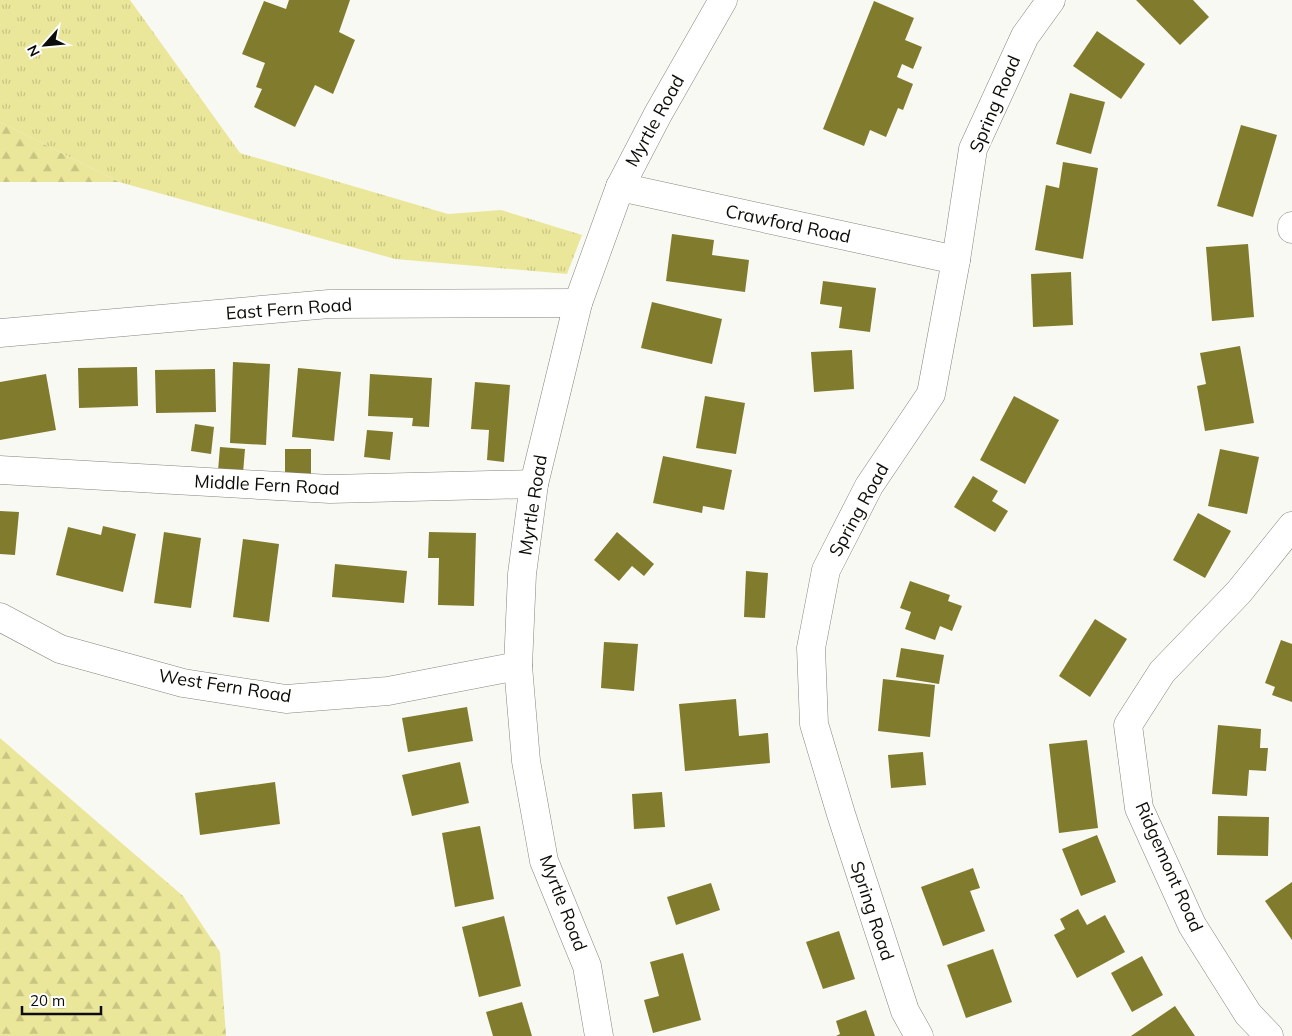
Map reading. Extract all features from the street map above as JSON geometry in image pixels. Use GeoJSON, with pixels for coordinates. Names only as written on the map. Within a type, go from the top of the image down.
{"type":"FeatureCollection","features":[{"type":"Feature","properties":{"kind":"street","name":"Myrtle Road"},"geometry":{"type":"LineString","coordinates":[[599,1036],[587,966],[544,861],[526,761],[518,666],[522,574],[534,484],[578,303],[620,187],[658,114],[723,0]]}},
{"type":"Feature","properties":{"kind":"street","name":"Spring Road"},"geometry":{"type":"LineString","coordinates":[[919,1036],[905,1012],[814,724],[811,648],[826,570],[869,486],[931,394],[956,260],[973,149],[1025,36],[1051,0]]}},
{"type":"Feature","properties":{"kind":"street","name":"Crawford Road"},"geometry":{"type":"LineString","coordinates":[[620,187],[956,260]]}},
{"type":"Feature","properties":{"kind":"street","name":"East Fern Road"},"geometry":{"type":"LineString","coordinates":[[0,333],[330,304],[578,303]]}},
{"type":"Feature","properties":{"kind":"street","name":"Middle Fern Road"},"geometry":{"type":"LineString","coordinates":[[0,470],[330,490],[534,484]]}},
{"type":"Feature","properties":{"kind":"street","name":"Ridgemont Road"},"geometry":{"type":"LineString","coordinates":[[1269,1036],[1248,1014],[1188,916],[1140,808],[1128,726],[1162,672],[1239,592],[1292,526]]}},
{"type":"Feature","properties":{"kind":"street","name":"West Fern Road"},"geometry":{"type":"LineString","coordinates":[[0,617],[60,649],[182,683],[286,699],[388,691],[518,666]]}},
{"type":"Feature","properties":{"kind":"green space"},"geometry":{"type":"Polygon","coordinates":[[[0,0],[130,0],[240,153],[448,214],[501,210],[582,235],[567,274],[395,259],[119,182],[0,122],[0,0]]]}},
{"type":"Feature","properties":{"kind":"green space"},"geometry":{"type":"Polygon","coordinates":[[[0,122],[119,182],[0,182],[0,122]]]}},
{"type":"Feature","properties":{"kind":"green space"},"geometry":{"type":"Polygon","coordinates":[[[0,738],[183,896],[220,952],[226,1036],[0,1036],[0,738]]]}},
{"type":"Feature","properties":{"kind":"building"},"geometry":{"type":"Polygon","coordinates":[[[289,0],[350,0],[339,32],[355,40],[333,94],[315,85],[295,127],[254,107],[262,89],[256,87],[265,63],[242,54],[264,1],[286,9],[289,0]]]}},
{"type":"Feature","properties":{"kind":"building"},"geometry":{"type":"Polygon","coordinates":[[[1136,0],[1193,0],[1209,17],[1180,45],[1136,0]]]}},
{"type":"Feature","properties":{"kind":"building"},"geometry":{"type":"Polygon","coordinates":[[[874,1],[914,18],[905,40],[922,47],[913,69],[902,64],[897,77],[913,84],[903,110],[898,108],[886,137],[870,130],[864,146],[823,129],[874,1]]]}},
{"type":"Feature","properties":{"kind":"building"},"geometry":{"type":"Polygon","coordinates":[[[1097,31],[1145,64],[1121,99],[1073,66],[1097,31]]]}},
{"type":"Feature","properties":{"kind":"building"},"geometry":{"type":"Polygon","coordinates":[[[1070,93],[1105,102],[1091,154],[1056,144],[1070,93]]]}},
{"type":"Feature","properties":{"kind":"building"},"geometry":{"type":"Polygon","coordinates":[[[1241,125],[1277,135],[1253,217],[1217,206],[1241,125]]]}},
{"type":"Feature","properties":{"kind":"building"},"geometry":{"type":"Polygon","coordinates":[[[1063,162],[1098,168],[1083,259],[1035,250],[1046,185],[1059,188],[1063,162]]]}},
{"type":"Feature","properties":{"kind":"building"},"geometry":{"type":"Polygon","coordinates":[[[672,234],[714,240],[712,255],[749,260],[745,292],[666,281],[672,234]]]}},
{"type":"Feature","properties":{"kind":"building"},"geometry":{"type":"Polygon","coordinates":[[[1248,244],[1254,317],[1212,321],[1206,247],[1248,244]]]}},
{"type":"Feature","properties":{"kind":"building"},"geometry":{"type":"Polygon","coordinates":[[[1071,272],[1073,325],[1033,327],[1031,274],[1071,272]]]}},
{"type":"Feature","properties":{"kind":"building"},"geometry":{"type":"Polygon","coordinates":[[[823,281],[876,288],[870,332],[839,328],[842,307],[820,304],[823,281]]]}},
{"type":"Feature","properties":{"kind":"building"},"geometry":{"type":"Polygon","coordinates":[[[652,302],[722,319],[712,364],[641,348],[652,302]]]}},
{"type":"Feature","properties":{"kind":"building"},"geometry":{"type":"Polygon","coordinates":[[[1240,346],[1254,423],[1205,431],[1197,386],[1206,384],[1200,353],[1240,346]]]}},
{"type":"Feature","properties":{"kind":"building"},"geometry":{"type":"Polygon","coordinates":[[[852,350],[854,389],[814,392],[811,352],[852,350]]]}},
{"type":"Feature","properties":{"kind":"building"},"geometry":{"type":"Polygon","coordinates":[[[233,362],[270,364],[266,445],[230,443],[233,362]]]}},
{"type":"Feature","properties":{"kind":"building"},"geometry":{"type":"Polygon","coordinates":[[[137,367],[138,406],[79,408],[78,368],[137,367]]]}},
{"type":"Feature","properties":{"kind":"building"},"geometry":{"type":"Polygon","coordinates":[[[298,368],[341,372],[334,441],[292,437],[298,368]]]}},
{"type":"Feature","properties":{"kind":"building"},"geometry":{"type":"Polygon","coordinates":[[[215,369],[216,412],[156,413],[155,370],[215,369]]]}},
{"type":"Feature","properties":{"kind":"building"},"geometry":{"type":"Polygon","coordinates":[[[46,374],[56,430],[0,440],[0,382],[46,374]]]}},
{"type":"Feature","properties":{"kind":"building"},"geometry":{"type":"Polygon","coordinates":[[[370,374],[432,378],[429,427],[412,426],[413,418],[368,416],[370,374]]]}},
{"type":"Feature","properties":{"kind":"building"},"geometry":{"type":"Polygon","coordinates":[[[475,382],[510,385],[504,462],[487,460],[489,430],[471,429],[475,382]]]}},
{"type":"Feature","properties":{"kind":"building"},"geometry":{"type":"Polygon","coordinates":[[[705,396],[745,403],[736,454],[696,448],[705,396]]]}},
{"type":"Feature","properties":{"kind":"building"},"geometry":{"type":"Polygon","coordinates":[[[1014,396],[1059,420],[1025,484],[980,460],[1014,396]]]}},
{"type":"Feature","properties":{"kind":"building"},"geometry":{"type":"Polygon","coordinates":[[[195,424],[214,427],[211,454],[191,451],[195,424]]]}},
{"type":"Feature","properties":{"kind":"building"},"geometry":{"type":"Polygon","coordinates":[[[367,430],[393,432],[390,460],[364,457],[367,430]]]}},
{"type":"Feature","properties":{"kind":"building"},"geometry":{"type":"Polygon","coordinates":[[[220,447],[245,449],[243,473],[218,471],[220,447]]]}},
{"type":"Feature","properties":{"kind":"building"},"geometry":{"type":"Polygon","coordinates":[[[285,449],[311,449],[311,476],[285,475],[285,449]]]}},
{"type":"Feature","properties":{"kind":"building"},"geometry":{"type":"Polygon","coordinates":[[[1220,449],[1259,457],[1247,514],[1208,506],[1220,449]]]}},
{"type":"Feature","properties":{"kind":"building"},"geometry":{"type":"Polygon","coordinates":[[[663,456],[732,470],[724,510],[703,506],[702,513],[653,503],[663,456]]]}},
{"type":"Feature","properties":{"kind":"building"},"geometry":{"type":"Polygon","coordinates":[[[973,476],[998,491],[992,501],[1008,511],[995,532],[954,507],[973,476]]]}},
{"type":"Feature","properties":{"kind":"building"},"geometry":{"type":"Polygon","coordinates":[[[0,511],[19,512],[15,555],[0,554],[0,511]]]}},
{"type":"Feature","properties":{"kind":"building"},"geometry":{"type":"Polygon","coordinates":[[[1198,513],[1231,531],[1205,578],[1173,560],[1198,513]]]}},
{"type":"Feature","properties":{"kind":"building"},"geometry":{"type":"Polygon","coordinates":[[[103,526],[136,534],[123,592],[56,575],[68,527],[101,535],[103,526]]]}},
{"type":"Feature","properties":{"kind":"building"},"geometry":{"type":"Polygon","coordinates":[[[164,532],[201,538],[191,608],[154,603],[164,532]]]}},
{"type":"Feature","properties":{"kind":"building"},"geometry":{"type":"Polygon","coordinates":[[[429,532],[476,533],[474,606],[438,605],[439,558],[428,558],[429,532]]]}},
{"type":"Feature","properties":{"kind":"building"},"geometry":{"type":"Polygon","coordinates":[[[617,532],[654,564],[644,576],[632,566],[619,581],[594,560],[617,532]]]}},
{"type":"Feature","properties":{"kind":"building"},"geometry":{"type":"Polygon","coordinates":[[[243,539],[279,544],[269,622],[233,617],[243,539]]]}},
{"type":"Feature","properties":{"kind":"building"},"geometry":{"type":"Polygon","coordinates":[[[335,564],[407,571],[404,603],[332,597],[335,564]]]}},
{"type":"Feature","properties":{"kind":"building"},"geometry":{"type":"Polygon","coordinates":[[[746,571],[768,573],[765,618],[744,617],[746,571]]]}},
{"type":"Feature","properties":{"kind":"building"},"geometry":{"type":"Polygon","coordinates":[[[910,581],[950,595],[948,601],[962,606],[952,631],[940,626],[935,640],[905,629],[911,612],[900,608],[910,581]]]}},
{"type":"Feature","properties":{"kind":"building"},"geometry":{"type":"Polygon","coordinates":[[[1095,619],[1127,639],[1090,697],[1059,676],[1095,619]]]}},
{"type":"Feature","properties":{"kind":"building"},"geometry":{"type":"Polygon","coordinates":[[[1281,640],[1292,644],[1292,702],[1272,695],[1275,687],[1265,683],[1281,640]]]}},
{"type":"Feature","properties":{"kind":"building"},"geometry":{"type":"Polygon","coordinates":[[[604,642],[638,644],[634,691],[601,688],[604,642]]]}},
{"type":"Feature","properties":{"kind":"building"},"geometry":{"type":"Polygon","coordinates":[[[901,648],[944,655],[939,684],[896,677],[901,648]]]}},
{"type":"Feature","properties":{"kind":"building"},"geometry":{"type":"Polygon","coordinates":[[[883,679],[935,685],[930,737],[878,731],[883,679]]]}},
{"type":"Feature","properties":{"kind":"building"},"geometry":{"type":"Polygon","coordinates":[[[736,699],[739,736],[768,733],[770,763],[685,771],[679,704],[736,699]]]}},
{"type":"Feature","properties":{"kind":"building"},"geometry":{"type":"Polygon","coordinates":[[[467,707],[473,741],[408,752],[402,718],[467,707]]]}},
{"type":"Feature","properties":{"kind":"building"},"geometry":{"type":"Polygon","coordinates":[[[1218,725],[1261,729],[1260,748],[1268,748],[1266,771],[1249,770],[1247,796],[1212,794],[1218,725]]]}},
{"type":"Feature","properties":{"kind":"building"},"geometry":{"type":"Polygon","coordinates":[[[1087,740],[1098,828],[1059,833],[1049,744],[1087,740]]]}},
{"type":"Feature","properties":{"kind":"building"},"geometry":{"type":"Polygon","coordinates":[[[923,752],[926,785],[891,788],[888,755],[923,752]]]}},
{"type":"Feature","properties":{"kind":"building"},"geometry":{"type":"Polygon","coordinates":[[[460,762],[469,803],[412,816],[402,775],[460,762]]]}},
{"type":"Feature","properties":{"kind":"building"},"geometry":{"type":"Polygon","coordinates":[[[275,782],[280,824],[200,835],[195,793],[275,782]]]}},
{"type":"Feature","properties":{"kind":"building"},"geometry":{"type":"Polygon","coordinates":[[[662,792],[665,827],[634,829],[632,794],[662,792]]]}},
{"type":"Feature","properties":{"kind":"building"},"geometry":{"type":"Polygon","coordinates":[[[1218,816],[1269,817],[1268,856],[1217,855],[1218,816]]]}},
{"type":"Feature","properties":{"kind":"building"},"geometry":{"type":"Polygon","coordinates":[[[480,826],[494,899],[455,907],[442,833],[480,826]]]}},
{"type":"Feature","properties":{"kind":"building"},"geometry":{"type":"Polygon","coordinates":[[[1097,835],[1116,882],[1081,896],[1062,849],[1097,835]]]}},
{"type":"Feature","properties":{"kind":"building"},"geometry":{"type":"Polygon","coordinates":[[[973,868],[980,888],[970,891],[985,931],[943,946],[921,887],[973,868]]]}},
{"type":"Feature","properties":{"kind":"building"},"geometry":{"type":"Polygon","coordinates":[[[1292,882],[1292,940],[1265,901],[1292,882]]]}},
{"type":"Feature","properties":{"kind":"building"},"geometry":{"type":"Polygon","coordinates":[[[711,883],[720,910],[676,925],[667,897],[711,883]]]}},
{"type":"Feature","properties":{"kind":"building"},"geometry":{"type":"Polygon","coordinates":[[[1078,909],[1087,925],[1105,915],[1125,952],[1077,978],[1054,935],[1065,929],[1060,919],[1078,909]]]}},
{"type":"Feature","properties":{"kind":"building"},"geometry":{"type":"Polygon","coordinates":[[[504,916],[521,986],[479,997],[462,927],[504,916]]]}},
{"type":"Feature","properties":{"kind":"building"},"geometry":{"type":"Polygon","coordinates":[[[839,931],[855,979],[823,989],[806,942],[839,931]]]}},
{"type":"Feature","properties":{"kind":"building"},"geometry":{"type":"Polygon","coordinates":[[[993,949],[1012,1002],[966,1018],[947,965],[993,949]]]}},
{"type":"Feature","properties":{"kind":"building"},"geometry":{"type":"Polygon","coordinates":[[[683,953],[701,1020],[653,1033],[644,1000],[659,996],[650,962],[683,953]]]}},
{"type":"Feature","properties":{"kind":"building"},"geometry":{"type":"Polygon","coordinates":[[[1142,956],[1163,995],[1132,1012],[1111,973],[1142,956]]]}},
{"type":"Feature","properties":{"kind":"building"},"geometry":{"type":"Polygon","coordinates":[[[522,1002],[532,1036],[493,1036],[486,1012],[522,1002]]]}},
{"type":"Feature","properties":{"kind":"building"},"geometry":{"type":"Polygon","coordinates":[[[1175,1006],[1195,1036],[1131,1036],[1175,1006]]]}},
{"type":"Feature","properties":{"kind":"building"},"geometry":{"type":"Polygon","coordinates":[[[866,1010],[875,1036],[836,1036],[840,1034],[836,1021],[866,1010]]]}}]}
